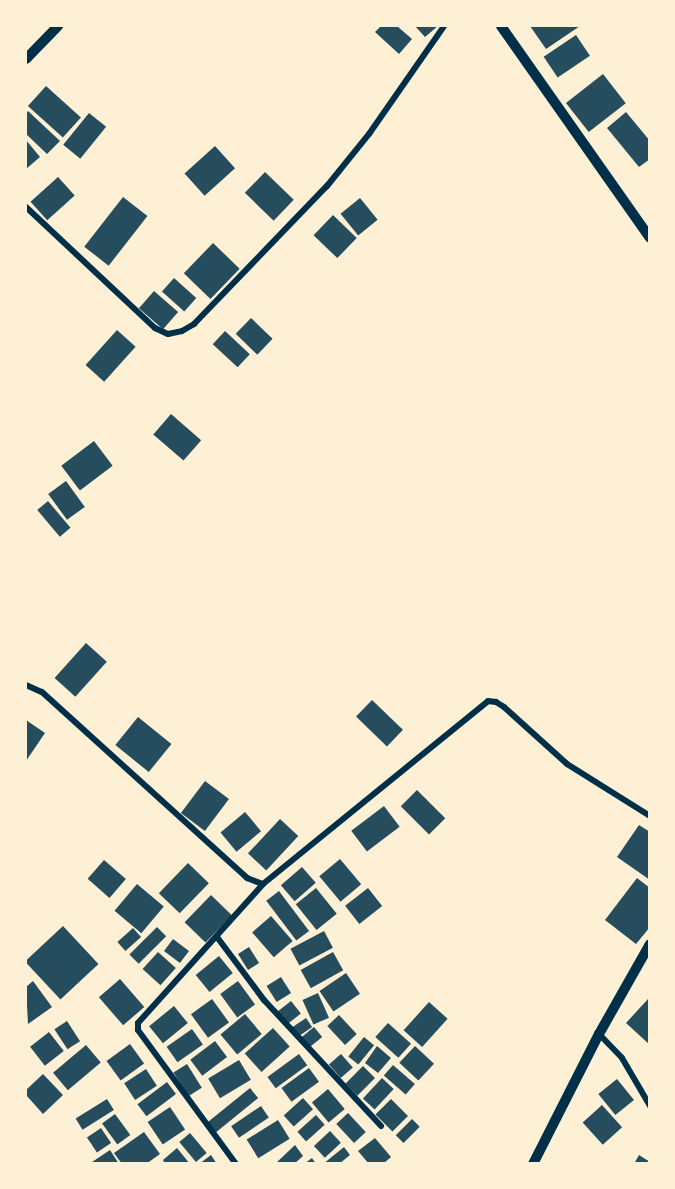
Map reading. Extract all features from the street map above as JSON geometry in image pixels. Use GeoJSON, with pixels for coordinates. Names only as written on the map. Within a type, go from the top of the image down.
{"type":"FeatureCollection","features":[{"type":"Feature","properties":{"kind":"street"},"geometry":{"type":"LineString","coordinates":[[26,59],[58,26]]}},
{"type":"Feature","properties":{"kind":"street"},"geometry":{"type":"LineString","coordinates":[[26,207],[155,328],[168,334],[182,332],[194,324],[327,186],[369,134],[444,26]]}},
{"type":"Feature","properties":{"kind":"street"},"geometry":{"type":"LineString","coordinates":[[501,26],[650,238]]}},
{"type":"Feature","properties":{"kind":"street"},"geometry":{"type":"LineString","coordinates":[[26,685],[42,692],[247,878],[262,884]]}},
{"type":"Feature","properties":{"kind":"street"},"geometry":{"type":"LineString","coordinates":[[236,1164],[138,1030],[142,1017],[217,937],[262,884],[488,701],[496,702],[504,707],[567,764],[650,816]]}},
{"type":"Feature","properties":{"kind":"street"},"geometry":{"type":"LineString","coordinates":[[217,937],[264,1000],[381,1126]]}},
{"type":"Feature","properties":{"kind":"street"},"geometry":{"type":"LineString","coordinates":[[533,1164],[599,1034],[650,944]]}},
{"type":"Feature","properties":{"kind":"street"},"geometry":{"type":"LineString","coordinates":[[599,1034],[622,1058],[649,1104]]}},
{"type":"Feature","properties":{"kind":"building"},"geometry":{"type":"Polygon","coordinates":[[[381,26],[397,26],[412,39],[399,54],[375,32],[381,26]]]}},
{"type":"Feature","properties":{"kind":"building"},"geometry":{"type":"Polygon","coordinates":[[[415,26],[438,26],[425,37],[415,26]]]}},
{"type":"Feature","properties":{"kind":"building"},"geometry":{"type":"Polygon","coordinates":[[[530,26],[580,26],[546,49],[530,26]]]}},
{"type":"Feature","properties":{"kind":"building"},"geometry":{"type":"Polygon","coordinates":[[[576,35],[590,56],[558,78],[544,57],[576,35]]]}},
{"type":"Feature","properties":{"kind":"building"},"geometry":{"type":"Polygon","coordinates":[[[603,74],[626,103],[589,132],[566,103],[603,74]]]}},
{"type":"Feature","properties":{"kind":"building"},"geometry":{"type":"Polygon","coordinates":[[[46,86],[81,117],[63,138],[28,106],[46,86]]]}},
{"type":"Feature","properties":{"kind":"building"},"geometry":{"type":"Polygon","coordinates":[[[28,111],[60,141],[47,154],[26,134],[28,111]]]}},
{"type":"Feature","properties":{"kind":"building"},"geometry":{"type":"Polygon","coordinates":[[[626,112],[650,141],[650,159],[639,167],[607,128],[626,112]]]}},
{"type":"Feature","properties":{"kind":"building"},"geometry":{"type":"Polygon","coordinates":[[[89,113],[106,127],[80,159],[63,145],[89,113]]]}},
{"type":"Feature","properties":{"kind":"building"},"geometry":{"type":"Polygon","coordinates":[[[26,140],[40,157],[26,169],[26,140]]]}},
{"type":"Feature","properties":{"kind":"building"},"geometry":{"type":"Polygon","coordinates":[[[215,146],[235,168],[205,196],[185,173],[215,146]]]}},
{"type":"Feature","properties":{"kind":"building"},"geometry":{"type":"Polygon","coordinates":[[[265,172],[294,200],[274,221],[245,193],[265,172]]]}},
{"type":"Feature","properties":{"kind":"building"},"geometry":{"type":"Polygon","coordinates":[[[58,177],[75,196],[47,220],[31,202],[58,177]]]}},
{"type":"Feature","properties":{"kind":"building"},"geometry":{"type":"Polygon","coordinates":[[[123,197],[147,216],[109,266],[84,247],[123,197]]]}},
{"type":"Feature","properties":{"kind":"building"},"geometry":{"type":"Polygon","coordinates":[[[360,198],[378,220],[358,235],[341,214],[360,198]]]}},
{"type":"Feature","properties":{"kind":"building"},"geometry":{"type":"Polygon","coordinates":[[[333,215],[357,238],[337,258],[314,235],[333,215]]]}},
{"type":"Feature","properties":{"kind":"building"},"geometry":{"type":"Polygon","coordinates":[[[213,243],[240,269],[210,299],[184,273],[213,243]]]}},
{"type":"Feature","properties":{"kind":"building"},"geometry":{"type":"Polygon","coordinates":[[[174,278],[196,298],[184,311],[162,291],[174,278]]]}},
{"type":"Feature","properties":{"kind":"building"},"geometry":{"type":"Polygon","coordinates":[[[154,291],[178,312],[163,329],[139,308],[154,291]]]}},
{"type":"Feature","properties":{"kind":"building"},"geometry":{"type":"Polygon","coordinates":[[[251,318],[273,339],[257,355],[236,334],[251,318]]]}},
{"type":"Feature","properties":{"kind":"building"},"geometry":{"type":"Polygon","coordinates":[[[117,330],[136,347],[104,382],[86,365],[117,330]]]}},
{"type":"Feature","properties":{"kind":"building"},"geometry":{"type":"Polygon","coordinates":[[[225,331],[250,354],[238,367],[213,344],[225,331]]]}},
{"type":"Feature","properties":{"kind":"building"},"geometry":{"type":"Polygon","coordinates":[[[171,414],[201,440],[183,461],[153,434],[171,414]]]}},
{"type":"Feature","properties":{"kind":"building"},"geometry":{"type":"Polygon","coordinates":[[[94,441],[113,466],[80,490],[61,466],[94,441]]]}},
{"type":"Feature","properties":{"kind":"building"},"geometry":{"type":"Polygon","coordinates":[[[66,481],[85,507],[67,520],[48,494],[66,481]]]}},
{"type":"Feature","properties":{"kind":"building"},"geometry":{"type":"Polygon","coordinates":[[[48,501],[70,528],[60,537],[37,510],[48,501]]]}},
{"type":"Feature","properties":{"kind":"building"},"geometry":{"type":"Polygon","coordinates":[[[86,643],[107,662],[75,697],[55,678],[86,643]]]}},
{"type":"Feature","properties":{"kind":"building"},"geometry":{"type":"Polygon","coordinates":[[[372,700],[403,730],[387,746],[356,717],[372,700]]]}},
{"type":"Feature","properties":{"kind":"building"},"geometry":{"type":"Polygon","coordinates":[[[138,717],[171,744],[149,772],[115,745],[138,717]]]}},
{"type":"Feature","properties":{"kind":"building"},"geometry":{"type":"Polygon","coordinates":[[[26,720],[45,733],[26,761],[26,720]]]}},
{"type":"Feature","properties":{"kind":"building"},"geometry":{"type":"Polygon","coordinates":[[[205,781],[229,799],[205,831],[181,813],[205,781]]]}},
{"type":"Feature","properties":{"kind":"building"},"geometry":{"type":"Polygon","coordinates":[[[417,790],[445,818],[429,835],[401,806],[417,790]]]}},
{"type":"Feature","properties":{"kind":"building"},"geometry":{"type":"Polygon","coordinates":[[[384,806],[400,827],[367,851],[351,831],[384,806]]]}},
{"type":"Feature","properties":{"kind":"building"},"geometry":{"type":"Polygon","coordinates":[[[245,812],[261,831],[237,852],[220,833],[245,812]]]}},
{"type":"Feature","properties":{"kind":"building"},"geometry":{"type":"Polygon","coordinates":[[[280,819],[298,836],[266,870],[248,853],[280,819]]]}},
{"type":"Feature","properties":{"kind":"building"},"geometry":{"type":"Polygon","coordinates":[[[639,825],[650,832],[650,880],[617,857],[639,825]]]}},
{"type":"Feature","properties":{"kind":"building"},"geometry":{"type":"Polygon","coordinates":[[[340,859],[361,884],[341,902],[319,876],[340,859]]]}},
{"type":"Feature","properties":{"kind":"building"},"geometry":{"type":"Polygon","coordinates":[[[104,860],[126,879],[109,898],[88,879],[104,860]]]}},
{"type":"Feature","properties":{"kind":"building"},"geometry":{"type":"Polygon","coordinates":[[[188,863],[209,883],[180,913],[159,893],[188,863]]]}},
{"type":"Feature","properties":{"kind":"building"},"geometry":{"type":"Polygon","coordinates":[[[302,867],[316,883],[295,901],[281,885],[302,867]]]}},
{"type":"Feature","properties":{"kind":"building"},"geometry":{"type":"Polygon","coordinates":[[[637,878],[650,888],[650,927],[636,944],[605,920],[637,878]]]}},
{"type":"Feature","properties":{"kind":"building"},"geometry":{"type":"Polygon","coordinates":[[[137,884],[164,906],[141,933],[115,911],[137,884]]]}},
{"type":"Feature","properties":{"kind":"building"},"geometry":{"type":"Polygon","coordinates":[[[316,888],[337,914],[317,930],[296,904],[316,888]]]}},
{"type":"Feature","properties":{"kind":"building"},"geometry":{"type":"Polygon","coordinates":[[[368,888],[382,906],[359,924],[345,906],[368,888]]]}},
{"type":"Feature","properties":{"kind":"building"},"geometry":{"type":"Polygon","coordinates":[[[279,891],[309,931],[296,941],[266,901],[279,891]]]}},
{"type":"Feature","properties":{"kind":"building"},"geometry":{"type":"Polygon","coordinates":[[[211,895],[232,915],[205,942],[185,922],[211,895]]]}},
{"type":"Feature","properties":{"kind":"building"},"geometry":{"type":"Polygon","coordinates":[[[271,916],[293,941],[274,957],[252,932],[271,916]]]}},
{"type":"Feature","properties":{"kind":"building"},"geometry":{"type":"Polygon","coordinates":[[[63,926],[98,964],[60,999],[26,961],[63,926]]]}},
{"type":"Feature","properties":{"kind":"building"},"geometry":{"type":"Polygon","coordinates":[[[157,927],[166,936],[139,964],[129,955],[157,927]]]}},
{"type":"Feature","properties":{"kind":"building"},"geometry":{"type":"Polygon","coordinates":[[[133,928],[141,937],[125,951],[117,942],[133,928]]]}},
{"type":"Feature","properties":{"kind":"building"},"geometry":{"type":"Polygon","coordinates":[[[324,931],[333,948],[299,966],[290,949],[324,931]]]}},
{"type":"Feature","properties":{"kind":"building"},"geometry":{"type":"Polygon","coordinates":[[[173,939],[189,951],[180,963],[164,951],[173,939]]]}},
{"type":"Feature","properties":{"kind":"building"},"geometry":{"type":"Polygon","coordinates":[[[249,947],[259,963],[248,970],[238,954],[249,947]]]}},
{"type":"Feature","properties":{"kind":"building"},"geometry":{"type":"Polygon","coordinates":[[[158,952],[176,968],[160,985],[143,969],[158,952]]]}},
{"type":"Feature","properties":{"kind":"building"},"geometry":{"type":"Polygon","coordinates":[[[333,952],[343,970],[311,988],[301,970],[333,952]]]}},
{"type":"Feature","properties":{"kind":"building"},"geometry":{"type":"Polygon","coordinates":[[[219,956],[233,973],[210,992],[196,975],[219,956]]]}},
{"type":"Feature","properties":{"kind":"building"},"geometry":{"type":"Polygon","coordinates":[[[346,973],[360,994],[333,1012],[319,991],[346,973]]]}},
{"type":"Feature","properties":{"kind":"building"},"geometry":{"type":"Polygon","coordinates":[[[281,977],[291,993],[277,1002],[267,986],[281,977]]]}},
{"type":"Feature","properties":{"kind":"building"},"geometry":{"type":"Polygon","coordinates":[[[120,979],[144,1007],[123,1025],[99,997],[120,979]]]}},
{"type":"Feature","properties":{"kind":"building"},"geometry":{"type":"Polygon","coordinates":[[[33,981],[52,1007],[28,1024],[26,987],[33,981]]]}},
{"type":"Feature","properties":{"kind":"building"},"geometry":{"type":"Polygon","coordinates":[[[238,981],[255,1004],[237,1017],[220,994],[238,981]]]}},
{"type":"Feature","properties":{"kind":"building"},"geometry":{"type":"Polygon","coordinates":[[[318,993],[329,1018],[313,1025],[302,1000],[318,993]]]}},
{"type":"Feature","properties":{"kind":"building"},"geometry":{"type":"Polygon","coordinates":[[[212,999],[229,1022],[208,1038],[191,1014],[212,999]]]}},
{"type":"Feature","properties":{"kind":"building"},"geometry":{"type":"Polygon","coordinates":[[[648,999],[650,1001],[650,1045],[626,1023],[648,999]]]}},
{"type":"Feature","properties":{"kind":"building"},"geometry":{"type":"Polygon","coordinates":[[[291,1001],[301,1014],[287,1024],[278,1011],[291,1001]]]}},
{"type":"Feature","properties":{"kind":"building"},"geometry":{"type":"Polygon","coordinates":[[[429,1002],[448,1019],[422,1047],[404,1030],[429,1002]]]}},
{"type":"Feature","properties":{"kind":"building"},"geometry":{"type":"Polygon","coordinates":[[[174,1006],[188,1023],[163,1043],[149,1026],[174,1006]]]}},
{"type":"Feature","properties":{"kind":"building"},"geometry":{"type":"Polygon","coordinates":[[[245,1014],[262,1034],[237,1054],[220,1035],[245,1014]]]}},
{"type":"Feature","properties":{"kind":"building"},"geometry":{"type":"Polygon","coordinates":[[[339,1015],[357,1034],[345,1045],[327,1026],[339,1015]]]}},
{"type":"Feature","properties":{"kind":"building"},"geometry":{"type":"Polygon","coordinates":[[[306,1018],[312,1027],[298,1037],[292,1028],[306,1018]]]}},
{"type":"Feature","properties":{"kind":"building"},"geometry":{"type":"Polygon","coordinates":[[[67,1021],[80,1041],[67,1049],[54,1029],[67,1021]]]}},
{"type":"Feature","properties":{"kind":"building"},"geometry":{"type":"Polygon","coordinates":[[[388,1023],[411,1044],[398,1058],[375,1037],[388,1023]]]}},
{"type":"Feature","properties":{"kind":"building"},"geometry":{"type":"Polygon","coordinates":[[[314,1027],[322,1037],[309,1048],[301,1038],[314,1027]]]}},
{"type":"Feature","properties":{"kind":"building"},"geometry":{"type":"Polygon","coordinates":[[[273,1028],[290,1047],[261,1072],[245,1053],[273,1028]]]}},
{"type":"Feature","properties":{"kind":"building"},"geometry":{"type":"Polygon","coordinates":[[[192,1029],[203,1045],[178,1062],[167,1047],[192,1029]]]}},
{"type":"Feature","properties":{"kind":"building"},"geometry":{"type":"Polygon","coordinates":[[[49,1032],[64,1051],[45,1066],[30,1047],[49,1032]]]}},
{"type":"Feature","properties":{"kind":"building"},"geometry":{"type":"Polygon","coordinates":[[[364,1037],[374,1045],[358,1065],[348,1056],[364,1037]]]}},
{"type":"Feature","properties":{"kind":"building"},"geometry":{"type":"Polygon","coordinates":[[[215,1041],[227,1057],[202,1076],[190,1060],[215,1041]]]}},
{"type":"Feature","properties":{"kind":"building"},"geometry":{"type":"Polygon","coordinates":[[[130,1044],[144,1063],[121,1080],[107,1061],[130,1044]]]}},
{"type":"Feature","properties":{"kind":"building"},"geometry":{"type":"Polygon","coordinates":[[[86,1045],[101,1063],[68,1090],[53,1073],[86,1045]]]}},
{"type":"Feature","properties":{"kind":"building"},"geometry":{"type":"Polygon","coordinates":[[[377,1046],[391,1058],[378,1073],[365,1063],[377,1046]]]}},
{"type":"Feature","properties":{"kind":"building"},"geometry":{"type":"Polygon","coordinates":[[[415,1046],[434,1064],[418,1081],[399,1063],[415,1046]]]}},
{"type":"Feature","properties":{"kind":"building"},"geometry":{"type":"Polygon","coordinates":[[[299,1054],[307,1065],[276,1088],[267,1077],[299,1054]]]}},
{"type":"Feature","properties":{"kind":"building"},"geometry":{"type":"Polygon","coordinates":[[[341,1054],[353,1068],[341,1078],[329,1064],[341,1054]]]}},
{"type":"Feature","properties":{"kind":"building"},"geometry":{"type":"Polygon","coordinates":[[[239,1060],[251,1080],[220,1098],[208,1079],[239,1060]]]}},
{"type":"Feature","properties":{"kind":"building"},"geometry":{"type":"Polygon","coordinates":[[[187,1064],[202,1088],[188,1096],[173,1072],[187,1064]]]}},
{"type":"Feature","properties":{"kind":"building"},"geometry":{"type":"Polygon","coordinates":[[[393,1065],[415,1084],[406,1095],[384,1076],[393,1065]]]}},
{"type":"Feature","properties":{"kind":"building"},"geometry":{"type":"Polygon","coordinates":[[[363,1066],[375,1078],[357,1096],[345,1084],[363,1066]]]}},
{"type":"Feature","properties":{"kind":"building"},"geometry":{"type":"Polygon","coordinates":[[[309,1068],[319,1082],[291,1102],[281,1088],[309,1068]]]}},
{"type":"Feature","properties":{"kind":"building"},"geometry":{"type":"Polygon","coordinates":[[[146,1069],[157,1086],[135,1100],[124,1083],[146,1069]]]}},
{"type":"Feature","properties":{"kind":"building"},"geometry":{"type":"Polygon","coordinates":[[[43,1074],[63,1095],[43,1114],[26,1095],[26,1090],[43,1074]]]}},
{"type":"Feature","properties":{"kind":"building"},"geometry":{"type":"Polygon","coordinates":[[[382,1078],[394,1089],[375,1109],[363,1098],[382,1078]]]}},
{"type":"Feature","properties":{"kind":"building"},"geometry":{"type":"Polygon","coordinates":[[[617,1079],[634,1100],[615,1115],[598,1094],[617,1079]]]}},
{"type":"Feature","properties":{"kind":"building"},"geometry":{"type":"Polygon","coordinates":[[[167,1082],[176,1094],[146,1116],[137,1104],[167,1082]]]}},
{"type":"Feature","properties":{"kind":"building"},"geometry":{"type":"Polygon","coordinates":[[[250,1088],[258,1098],[215,1133],[207,1123],[250,1088]]]}},
{"type":"Feature","properties":{"kind":"building"},"geometry":{"type":"Polygon","coordinates":[[[328,1089],[345,1109],[329,1122],[312,1102],[328,1089]]]}},
{"type":"Feature","properties":{"kind":"building"},"geometry":{"type":"Polygon","coordinates":[[[303,1098],[313,1109],[294,1127],[284,1115],[303,1098]]]}},
{"type":"Feature","properties":{"kind":"building"},"geometry":{"type":"Polygon","coordinates":[[[107,1099],[114,1110],[83,1130],[76,1119],[107,1099]]]}},
{"type":"Feature","properties":{"kind":"building"},"geometry":{"type":"Polygon","coordinates":[[[391,1099],[408,1116],[392,1132],[375,1115],[391,1099]]]}},
{"type":"Feature","properties":{"kind":"building"},"geometry":{"type":"Polygon","coordinates":[[[602,1105],[622,1127],[603,1145],[583,1122],[602,1105]]]}},
{"type":"Feature","properties":{"kind":"building"},"geometry":{"type":"Polygon","coordinates":[[[261,1106],[269,1118],[239,1138],[231,1126],[261,1106]]]}},
{"type":"Feature","properties":{"kind":"building"},"geometry":{"type":"Polygon","coordinates":[[[170,1107],[185,1129],[163,1144],[148,1122],[170,1107]]]}},
{"type":"Feature","properties":{"kind":"building"},"geometry":{"type":"Polygon","coordinates":[[[348,1113],[366,1132],[354,1143],[336,1124],[348,1113]]]}},
{"type":"Feature","properties":{"kind":"building"},"geometry":{"type":"Polygon","coordinates":[[[115,1114],[130,1135],[117,1144],[102,1123],[115,1114]]]}},
{"type":"Feature","properties":{"kind":"building"},"geometry":{"type":"Polygon","coordinates":[[[316,1115],[325,1125],[306,1141],[297,1132],[316,1115]]]}},
{"type":"Feature","properties":{"kind":"building"},"geometry":{"type":"Polygon","coordinates":[[[412,1119],[420,1127],[404,1143],[396,1135],[412,1119]]]}},
{"type":"Feature","properties":{"kind":"building"},"geometry":{"type":"Polygon","coordinates":[[[278,1120],[290,1139],[258,1158],[247,1140],[278,1120]]]}},
{"type":"Feature","properties":{"kind":"building"},"geometry":{"type":"Polygon","coordinates":[[[101,1128],[111,1143],[97,1152],[87,1138],[101,1128]]]}},
{"type":"Feature","properties":{"kind":"building"},"geometry":{"type":"Polygon","coordinates":[[[330,1131],[341,1143],[325,1158],[314,1146],[330,1131]]]}},
{"type":"Feature","properties":{"kind":"building"},"geometry":{"type":"Polygon","coordinates":[[[144,1132],[160,1154],[146,1164],[122,1164],[114,1153],[144,1132]]]}},
{"type":"Feature","properties":{"kind":"building"},"geometry":{"type":"Polygon","coordinates":[[[190,1133],[207,1153],[196,1162],[179,1142],[190,1133]]]}},
{"type":"Feature","properties":{"kind":"building"},"geometry":{"type":"Polygon","coordinates":[[[375,1138],[391,1157],[383,1164],[369,1164],[358,1151],[375,1138]]]}},
{"type":"Feature","properties":{"kind":"building"},"geometry":{"type":"Polygon","coordinates":[[[295,1145],[303,1156],[294,1164],[275,1164],[295,1145]]]}},
{"type":"Feature","properties":{"kind":"building"},"geometry":{"type":"Polygon","coordinates":[[[344,1147],[350,1155],[339,1164],[323,1164],[344,1147]]]}},
{"type":"Feature","properties":{"kind":"building"},"geometry":{"type":"Polygon","coordinates":[[[177,1148],[190,1164],[165,1164],[163,1160],[177,1148]]]}},
{"type":"Feature","properties":{"kind":"building"},"geometry":{"type":"Polygon","coordinates":[[[110,1150],[119,1164],[89,1164],[110,1150]]]}},
{"type":"Feature","properties":{"kind":"building"},"geometry":{"type":"Polygon","coordinates":[[[211,1155],[217,1164],[199,1164],[211,1155]]]}},
{"type":"Feature","properties":{"kind":"building"},"geometry":{"type":"Polygon","coordinates":[[[639,1155],[650,1162],[650,1164],[634,1164],[639,1155]]]}},
{"type":"Feature","properties":{"kind":"building"},"geometry":{"type":"Polygon","coordinates":[[[312,1158],[316,1164],[304,1164],[312,1158]]]}}]}
